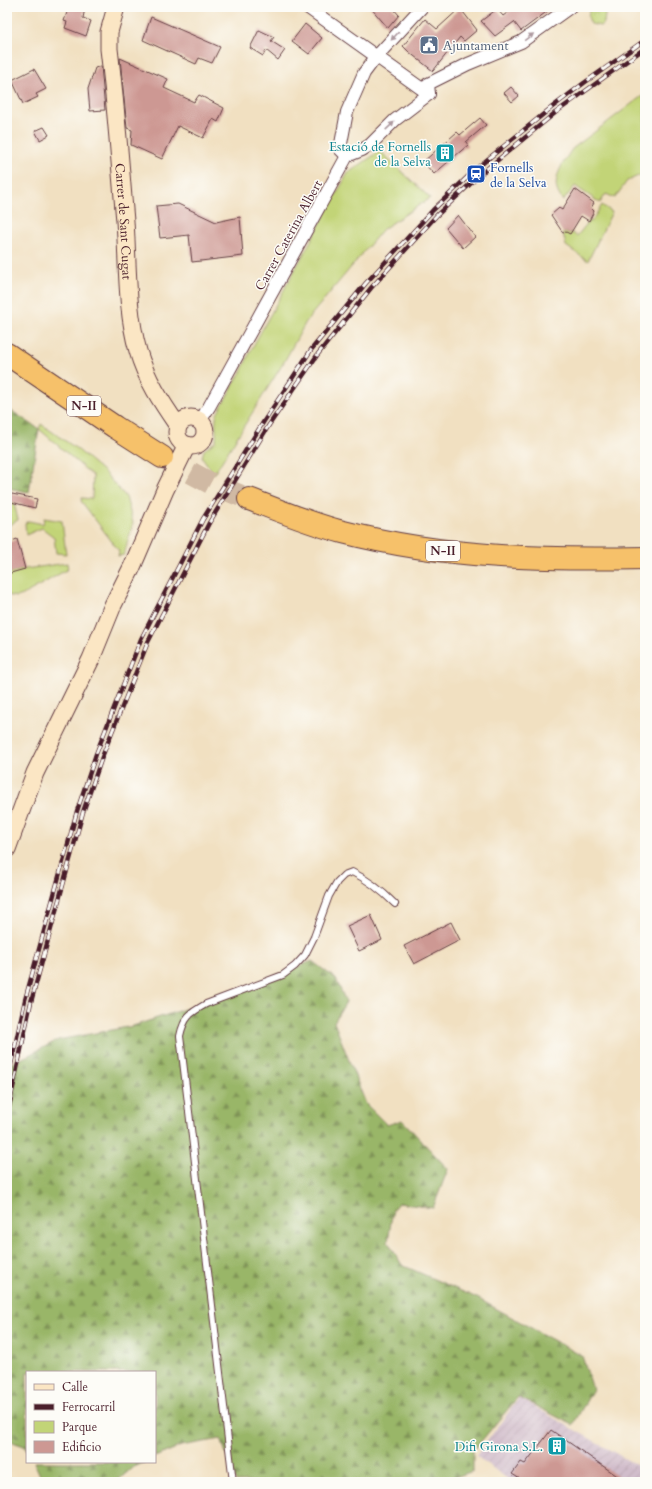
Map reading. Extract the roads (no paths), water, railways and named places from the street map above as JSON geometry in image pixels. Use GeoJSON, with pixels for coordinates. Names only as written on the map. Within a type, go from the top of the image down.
{"type":"FeatureCollection","features":[{"type":"Feature","properties":{"kind":"highway","name":"N-II"},"geometry":{"type":"LineString","coordinates":[[7,354],[162,457]]}},
{"type":"Feature","properties":{"kind":"highway","name":"N-II"},"geometry":{"type":"LineString","coordinates":[[249,499],[343,532],[422,549],[523,558],[645,558]]}},
{"type":"Feature","properties":{"kind":"street","name":"Carrer de Sant Cugat"},"geometry":{"type":"LineString","coordinates":[[116,7],[109,32],[109,49],[133,329],[138,353],[150,380],[159,398],[178,426]]}},
{"type":"Feature","properties":{"kind":"street"},"geometry":{"type":"LineString","coordinates":[[308,7],[429,94]]}},
{"type":"Feature","properties":{"kind":"street"},"geometry":{"type":"LineString","coordinates":[[422,7],[376,57],[364,73],[347,112],[340,149],[347,156],[362,150],[396,120],[429,94]]}},
{"type":"Feature","properties":{"kind":"street"},"geometry":{"type":"LineString","coordinates":[[429,94],[428,84],[468,64],[521,42],[570,7]]}},
{"type":"Feature","properties":{"kind":"street","name":"Carrer Caterina Albert"},"geometry":{"type":"LineString","coordinates":[[200,421],[347,156]]}},
{"type":"Feature","properties":{"kind":"street"},"geometry":{"type":"LineString","coordinates":[[188,418],[200,421],[204,428],[203,438],[198,444],[191,446],[180,441],[177,430],[181,422],[188,418]]}},
{"type":"Feature","properties":{"kind":"street"},"geometry":{"type":"LineString","coordinates":[[7,850],[35,773],[90,659],[165,490],[187,445]]}},
{"type":"Feature","properties":{"kind":"lane"},"geometry":{"type":"LineString","coordinates":[[233,1482],[180,1036],[182,1026],[188,1015],[206,1004],[283,975],[295,966],[305,955],[314,937],[329,896],[337,882],[344,875],[352,872],[364,877],[382,891],[395,904]]}},
{"type":"Feature","properties":{"kind":"tunnel"},"geometry":{"type":"LineString","coordinates":[[162,457],[214,485],[249,499]]}},
{"type":"Feature","properties":{"kind":"railway"},"geometry":{"type":"LineString","coordinates":[[7,1083],[25,1000],[77,811],[96,754],[141,639],[203,519],[264,421],[311,350],[366,283],[433,210],[478,167],[551,108],[645,40]]}},
{"type":"Feature","properties":{"kind":"railway"},"geometry":{"type":"LineString","coordinates":[[7,1116],[31,1002],[83,812],[102,757],[148,642],[209,523],[269,425],[318,354],[371,288],[437,215],[483,172],[555,113],[645,48]]}},
{"type":"Feature","properties":{"kind":"place","name":"Ajuntament"},"geometry":{"type":"Point","coordinates":[429,45]}},
{"type":"Feature","properties":{"kind":"place","name":"Estació de Fornells de la Selva"},"geometry":{"type":"Point","coordinates":[445,153]}},
{"type":"Feature","properties":{"kind":"place","name":"Fornells de la Selva"},"geometry":{"type":"Point","coordinates":[476,174]}},
{"type":"Feature","properties":{"kind":"place","name":"Difi Girona S.L."},"geometry":{"type":"Point","coordinates":[557,1446]}}]}
